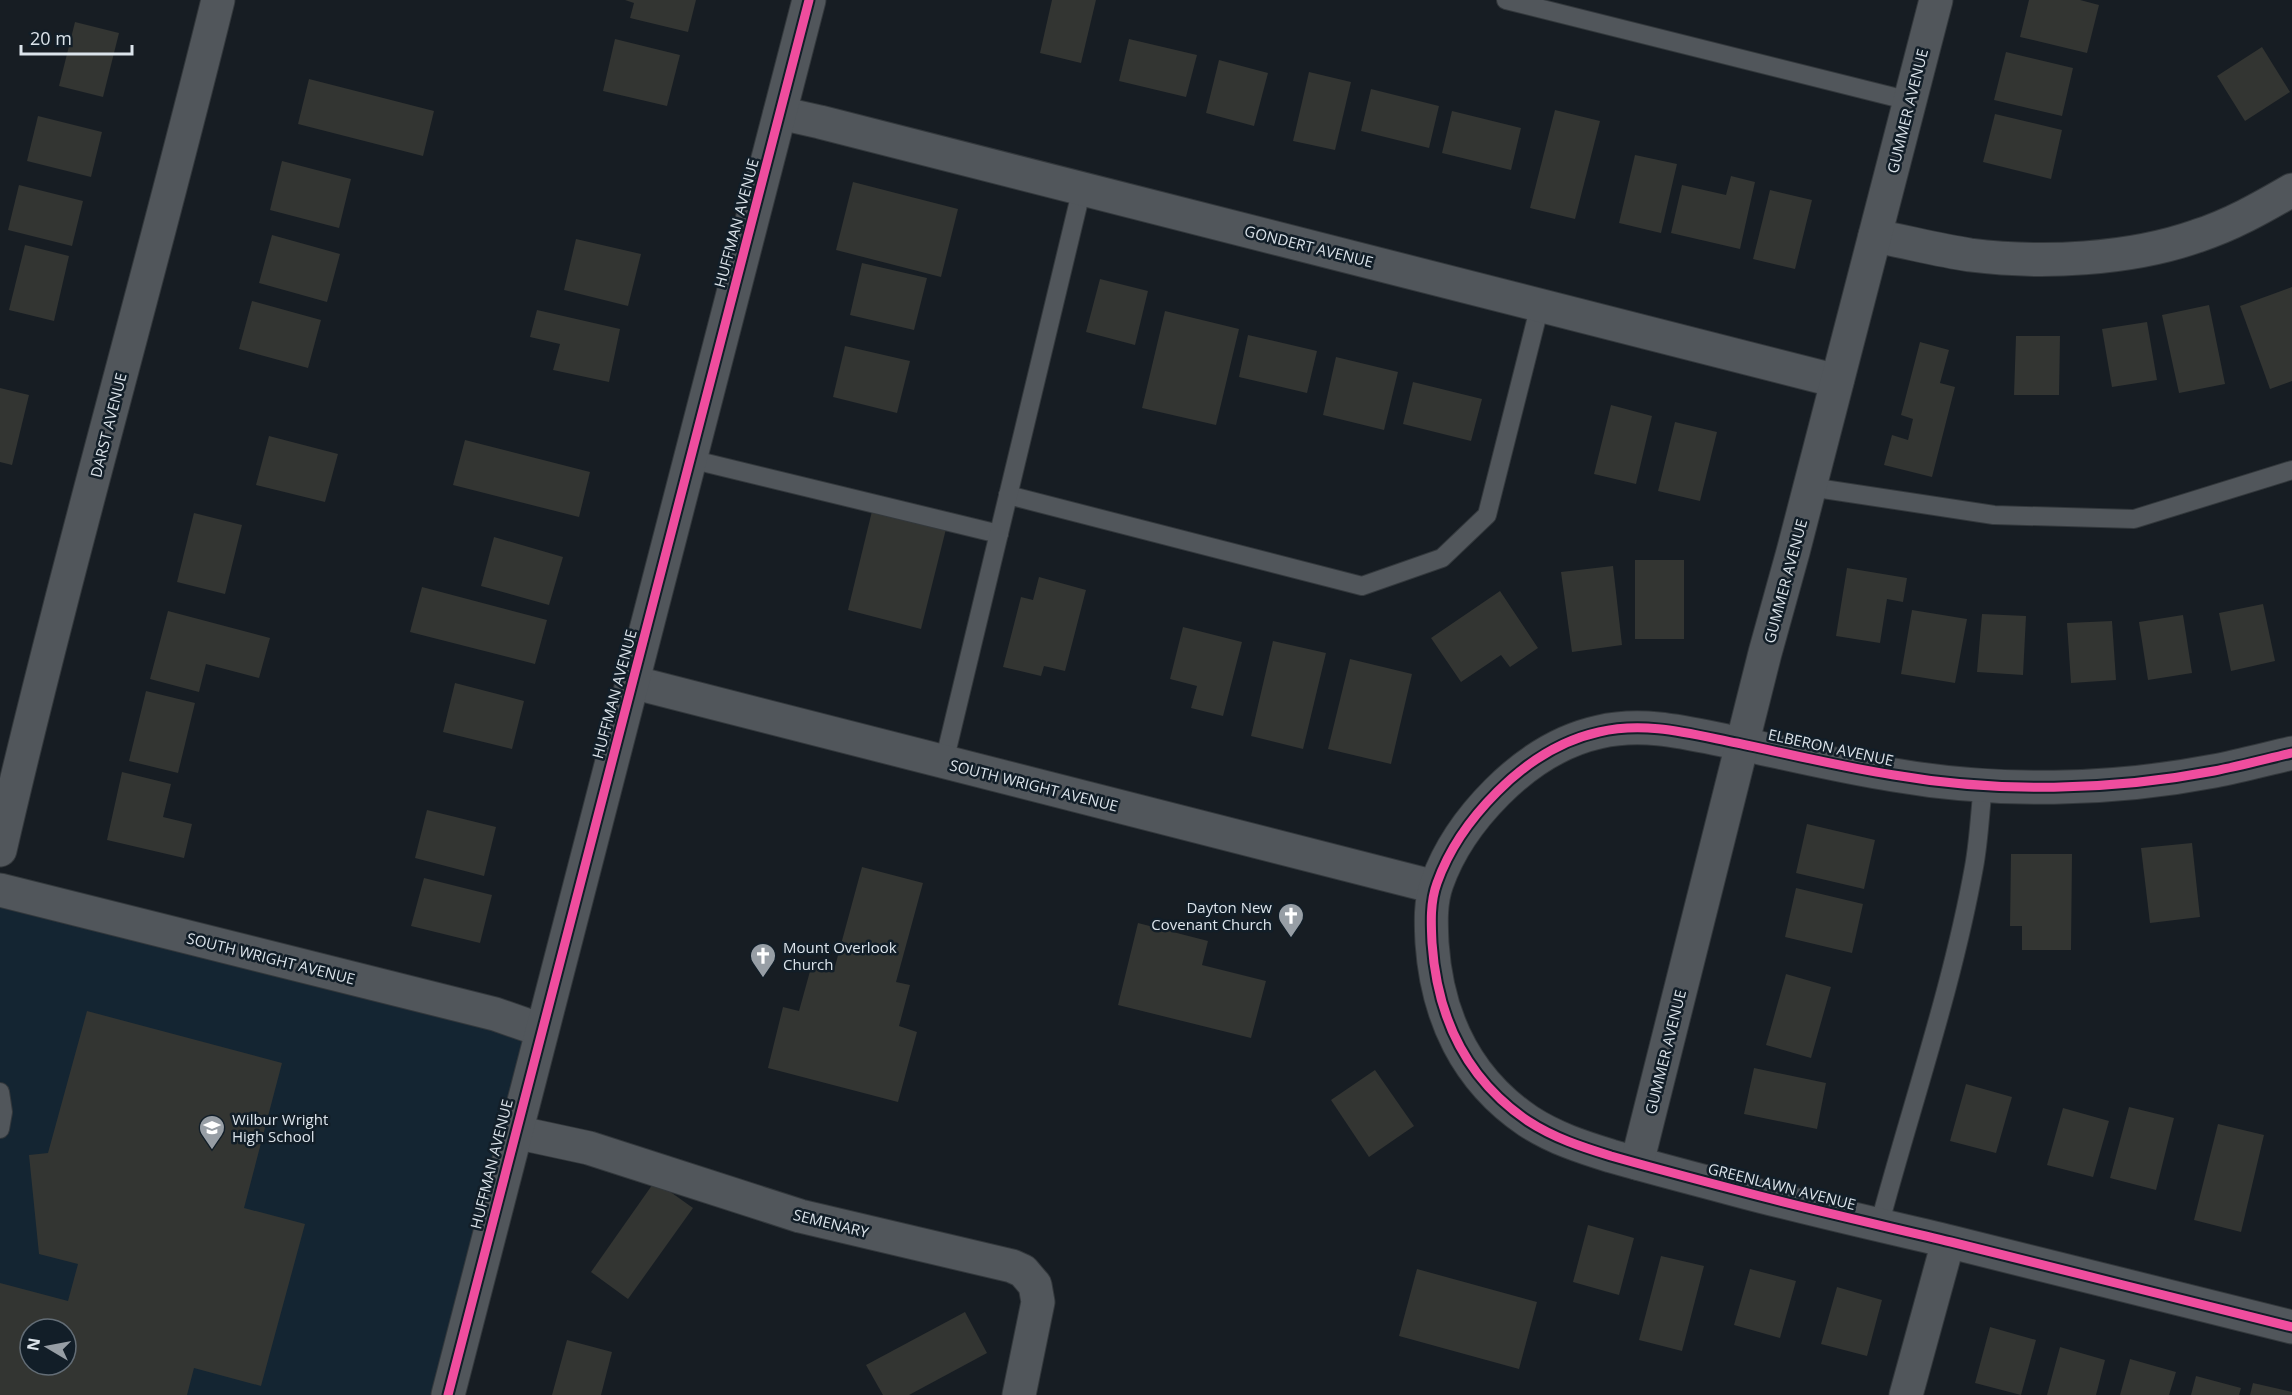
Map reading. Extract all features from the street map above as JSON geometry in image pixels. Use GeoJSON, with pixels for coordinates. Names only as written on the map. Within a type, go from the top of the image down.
{"type":"FeatureCollection","features":[{"type":"Feature","properties":{"kind":"street","name":"DARST AVENUE"},"geometry":{"type":"LineString","coordinates":[[0,850],[33,710],[218,0]]}},
{"type":"Feature","properties":{"kind":"street","name":"HUFFMAN AVENUE"},"geometry":{"type":"LineString","coordinates":[[448,1395],[809,0]]}},
{"type":"Feature","properties":{"kind":"street","name":"GUMMER AVENUE"},"geometry":{"type":"LineString","coordinates":[[1637,1163],[1936,0]]}},
{"type":"Feature","properties":{"kind":"street","name":"GONDERT AVENUE"},"geometry":{"type":"LineString","coordinates":[[780,113],[1837,381]]}},
{"type":"Feature","properties":{"kind":"street"},"geometry":{"type":"LineString","coordinates":[[1875,236],[1970,255],[2019,259],[2084,257],[2143,250],[2196,237],[2248,216],[2292,190]]}},
{"type":"Feature","properties":{"kind":"street","name":"SOUTH WRIGHT AVENUE"},"geometry":{"type":"LineString","coordinates":[[632,682],[1435,887]]}},
{"type":"Feature","properties":{"kind":"street","name":"ELBERON AVENUE"},"geometry":{"type":"LineString","coordinates":[[1435,887],[1453,848],[1480,808],[1519,770],[1550,749],[1593,733],[1620,728],[1669,729],[1897,776],[1983,785],[2045,787],[2131,782],[2211,772],[2292,753]]}},
{"type":"Feature","properties":{"kind":"street","name":"GREENLAWN AVENUE"},"geometry":{"type":"LineString","coordinates":[[1435,887],[1431,918],[1434,974],[1444,1015],[1466,1058],[1495,1094],[1530,1122],[1569,1143],[1879,1226],[2292,1327]]}},
{"type":"Feature","properties":{"kind":"street","name":"SOUTH WRIGHT AVENUE"},"geometry":{"type":"LineString","coordinates":[[0,890],[495,1014],[541,1030]]}},
{"type":"Feature","properties":{"kind":"street","name":"SEMENARY"},"geometry":{"type":"LineString","coordinates":[[515,1132],[589,1148],[800,1216],[1012,1266],[1023,1271],[1035,1285],[1038,1302],[1018,1395]]}},
{"type":"Feature","properties":{"kind":"street"},"geometry":{"type":"LineString","coordinates":[[1906,1395],[1948,1242]]}},
{"type":"Feature","properties":{"kind":"lane"},"geometry":{"type":"LineString","coordinates":[[1506,0],[1910,101]]}},
{"type":"Feature","properties":{"kind":"lane"},"geometry":{"type":"LineString","coordinates":[[944,762],[1082,188]]}},
{"type":"Feature","properties":{"kind":"lane"},"geometry":{"type":"LineString","coordinates":[[1008,495],[1362,586],[1432,562],[1442,558],[1487,515],[1540,305]]}},
{"type":"Feature","properties":{"kind":"lane"},"geometry":{"type":"LineString","coordinates":[[690,459],[999,534]]}},
{"type":"Feature","properties":{"kind":"lane"},"geometry":{"type":"LineString","coordinates":[[1810,487],[1994,515],[2134,519],[2292,470]]}},
{"type":"Feature","properties":{"kind":"lane"},"geometry":{"type":"LineString","coordinates":[[1879,1226],[1903,1137],[1929,1058],[1964,914],[1974,866],[1983,785]]}},
{"type":"Feature","properties":{"kind":"lane"},"geometry":{"type":"LineString","coordinates":[[0,1092],[3,1112],[0,1129]]}},
{"type":"Feature","properties":{"kind":"shaded area"},"geometry":{"type":"Polygon","coordinates":[[[0,894],[541,1030],[447,1395],[0,1395],[0,894]]]}},
{"type":"Feature","properties":{"kind":"building"},"geometry":{"type":"Polygon","coordinates":[[[625,0],[696,0],[688,32],[630,18],[634,3],[625,0]]]}},
{"type":"Feature","properties":{"kind":"building"},"geometry":{"type":"Polygon","coordinates":[[[1052,0],[1096,0],[1081,63],[1040,53],[1052,0]]]}},
{"type":"Feature","properties":{"kind":"building"},"geometry":{"type":"Polygon","coordinates":[[[2029,0],[2080,0],[2099,5],[2087,53],[2020,37],[2029,0]]]}},
{"type":"Feature","properties":{"kind":"building"},"geometry":{"type":"Polygon","coordinates":[[[75,22],[119,33],[103,97],[59,86],[75,22]]]}},
{"type":"Feature","properties":{"kind":"building"},"geometry":{"type":"Polygon","coordinates":[[[615,39],[680,55],[667,106],[603,91],[615,39]]]}},
{"type":"Feature","properties":{"kind":"building"},"geometry":{"type":"Polygon","coordinates":[[[1129,39],[1197,55],[1186,97],[1119,81],[1129,39]]]}},
{"type":"Feature","properties":{"kind":"building"},"geometry":{"type":"Polygon","coordinates":[[[2262,47],[2290,92],[2245,121],[2217,76],[2262,47]]]}},
{"type":"Feature","properties":{"kind":"building"},"geometry":{"type":"Polygon","coordinates":[[[2006,52],[2073,68],[2062,116],[1994,100],[2006,52]]]}},
{"type":"Feature","properties":{"kind":"building"},"geometry":{"type":"Polygon","coordinates":[[[1219,60],[1268,73],[1254,126],[1206,113],[1219,60]]]}},
{"type":"Feature","properties":{"kind":"building"},"geometry":{"type":"Polygon","coordinates":[[[1309,72],[1351,82],[1335,150],[1293,141],[1309,72]]]}},
{"type":"Feature","properties":{"kind":"building"},"geometry":{"type":"Polygon","coordinates":[[[309,79],[434,111],[423,156],[298,124],[309,79]]]}},
{"type":"Feature","properties":{"kind":"building"},"geometry":{"type":"Polygon","coordinates":[[[1371,89],[1439,106],[1429,148],[1361,131],[1371,89]]]}},
{"type":"Feature","properties":{"kind":"building"},"geometry":{"type":"Polygon","coordinates":[[[1555,110],[1600,121],[1575,219],[1530,208],[1555,110]]]}},
{"type":"Feature","properties":{"kind":"building"},"geometry":{"type":"Polygon","coordinates":[[[1452,111],[1521,128],[1511,170],[1442,153],[1452,111]]]}},
{"type":"Feature","properties":{"kind":"building"},"geometry":{"type":"Polygon","coordinates":[[[1995,114],[2062,130],[2051,179],[1983,162],[1995,114]]]}},
{"type":"Feature","properties":{"kind":"building"},"geometry":{"type":"Polygon","coordinates":[[[38,116],[102,132],[91,177],[27,161],[38,116]]]}},
{"type":"Feature","properties":{"kind":"building"},"geometry":{"type":"Polygon","coordinates":[[[1635,155],[1677,164],[1661,233],[1619,223],[1635,155]]]}},
{"type":"Feature","properties":{"kind":"building"},"geometry":{"type":"Polygon","coordinates":[[[282,161],[351,179],[339,228],[270,210],[282,161]]]}},
{"type":"Feature","properties":{"kind":"building"},"geometry":{"type":"Polygon","coordinates":[[[1731,176],[1755,182],[1740,249],[1671,233],[1682,185],[1726,195],[1731,176]]]}},
{"type":"Feature","properties":{"kind":"building"},"geometry":{"type":"Polygon","coordinates":[[[853,182],[958,209],[941,277],[836,250],[853,182]]]}},
{"type":"Feature","properties":{"kind":"building"},"geometry":{"type":"Polygon","coordinates":[[[19,185],[83,201],[72,246],[8,230],[19,185]]]}},
{"type":"Feature","properties":{"kind":"building"},"geometry":{"type":"Polygon","coordinates":[[[1770,190],[1812,200],[1795,269],[1753,259],[1770,190]]]}},
{"type":"Feature","properties":{"kind":"building"},"geometry":{"type":"Polygon","coordinates":[[[272,235],[340,254],[327,302],[259,283],[272,235]]]}},
{"type":"Feature","properties":{"kind":"building"},"geometry":{"type":"Polygon","coordinates":[[[576,239],[641,254],[628,306],[564,290],[576,239]]]}},
{"type":"Feature","properties":{"kind":"building"},"geometry":{"type":"Polygon","coordinates":[[[25,245],[69,256],[54,321],[9,310],[25,245]]]}},
{"type":"Feature","properties":{"kind":"building"},"geometry":{"type":"Polygon","coordinates":[[[862,263],[927,278],[914,330],[850,315],[862,263]]]}},
{"type":"Feature","properties":{"kind":"building"},"geometry":{"type":"Polygon","coordinates":[[[1100,279],[1148,291],[1135,345],[1086,332],[1100,279]]]}},
{"type":"Feature","properties":{"kind":"building"},"geometry":{"type":"Polygon","coordinates":[[[2292,287],[2292,381],[2270,389],[2240,306],[2292,287]]]}},
{"type":"Feature","properties":{"kind":"building"},"geometry":{"type":"Polygon","coordinates":[[[252,301],[321,320],[308,368],[239,349],[252,301]]]}},
{"type":"Feature","properties":{"kind":"building"},"geometry":{"type":"Polygon","coordinates":[[[2209,305],[2225,384],[2179,393],[2162,315],[2209,305]]]}},
{"type":"Feature","properties":{"kind":"building"},"geometry":{"type":"Polygon","coordinates":[[[537,310],[620,329],[609,382],[553,370],[560,344],[530,337],[537,310]]]}},
{"type":"Feature","properties":{"kind":"building"},"geometry":{"type":"Polygon","coordinates":[[[1165,311],[1239,329],[1216,425],[1142,408],[1165,311]]]}},
{"type":"Feature","properties":{"kind":"building"},"geometry":{"type":"Polygon","coordinates":[[[2147,322],[2157,380],[2112,387],[2102,329],[2147,322]]]}},
{"type":"Feature","properties":{"kind":"building"},"geometry":{"type":"Polygon","coordinates":[[[1248,335],[1317,351],[1307,393],[1239,377],[1248,335]]]}},
{"type":"Feature","properties":{"kind":"building"},"geometry":{"type":"Polygon","coordinates":[[[2016,336],[2060,336],[2059,395],[2014,395],[2016,336]]]}},
{"type":"Feature","properties":{"kind":"building"},"geometry":{"type":"Polygon","coordinates":[[[1920,342],[1949,350],[1940,383],[1955,387],[1932,477],[1884,465],[1892,435],[1908,440],[1913,419],[1901,415],[1920,342]]]}},
{"type":"Feature","properties":{"kind":"building"},"geometry":{"type":"Polygon","coordinates":[[[845,346],[910,361],[897,413],[833,397],[845,346]]]}},
{"type":"Feature","properties":{"kind":"building"},"geometry":{"type":"Polygon","coordinates":[[[1336,357],[1398,372],[1384,430],[1323,415],[1336,357]]]}},
{"type":"Feature","properties":{"kind":"building"},"geometry":{"type":"Polygon","coordinates":[[[1413,382],[1482,399],[1471,441],[1403,424],[1413,382]]]}},
{"type":"Feature","properties":{"kind":"building"},"geometry":{"type":"Polygon","coordinates":[[[0,388],[29,395],[12,465],[0,462],[0,388]]]}},
{"type":"Feature","properties":{"kind":"building"},"geometry":{"type":"Polygon","coordinates":[[[1611,405],[1652,416],[1636,484],[1594,474],[1611,405]]]}},
{"type":"Feature","properties":{"kind":"building"},"geometry":{"type":"Polygon","coordinates":[[[1675,422],[1717,432],[1700,501],[1658,491],[1675,422]]]}},
{"type":"Feature","properties":{"kind":"building"},"geometry":{"type":"Polygon","coordinates":[[[269,436],[338,454],[325,502],[256,485],[269,436]]]}},
{"type":"Feature","properties":{"kind":"building"},"geometry":{"type":"Polygon","coordinates":[[[465,440],[590,472],[579,517],[453,485],[465,440]]]}},
{"type":"Feature","properties":{"kind":"building"},"geometry":{"type":"Polygon","coordinates":[[[873,507],[947,525],[921,629],[848,610],[873,507]]]}},
{"type":"Feature","properties":{"kind":"building"},"geometry":{"type":"Polygon","coordinates":[[[194,513],[242,525],[225,594],[177,582],[194,513]]]}},
{"type":"Feature","properties":{"kind":"building"},"geometry":{"type":"Polygon","coordinates":[[[494,537],[563,557],[549,605],[481,586],[494,537]]]}},
{"type":"Feature","properties":{"kind":"building"},"geometry":{"type":"Polygon","coordinates":[[[1635,560],[1684,560],[1684,639],[1635,639],[1635,560]]]}},
{"type":"Feature","properties":{"kind":"building"},"geometry":{"type":"Polygon","coordinates":[[[1613,566],[1622,645],[1572,652],[1561,572],[1613,566]]]}},
{"type":"Feature","properties":{"kind":"building"},"geometry":{"type":"Polygon","coordinates":[[[1847,568],[1907,578],[1903,602],[1887,599],[1880,643],[1836,636],[1847,568]]]}},
{"type":"Feature","properties":{"kind":"building"},"geometry":{"type":"Polygon","coordinates":[[[1039,577],[1086,590],[1065,671],[1044,666],[1041,676],[1003,667],[1021,597],[1033,600],[1039,577]]]}},
{"type":"Feature","properties":{"kind":"building"},"geometry":{"type":"Polygon","coordinates":[[[422,587],[547,620],[535,664],[410,632],[422,587]]]}},
{"type":"Feature","properties":{"kind":"building"},"geometry":{"type":"Polygon","coordinates":[[[1500,591],[1538,648],[1510,667],[1501,655],[1461,682],[1431,638],[1500,591]]]}},
{"type":"Feature","properties":{"kind":"building"},"geometry":{"type":"Polygon","coordinates":[[[2263,604],[2275,661],[2231,671],[2219,613],[2263,604]]]}},
{"type":"Feature","properties":{"kind":"building"},"geometry":{"type":"Polygon","coordinates":[[[1912,610],[1967,619],[1955,683],[1901,674],[1912,610]]]}},
{"type":"Feature","properties":{"kind":"building"},"geometry":{"type":"Polygon","coordinates":[[[168,611],[270,638],[259,678],[206,664],[199,692],[150,679],[168,611]]]}},
{"type":"Feature","properties":{"kind":"building"},"geometry":{"type":"Polygon","coordinates":[[[1982,614],[2026,616],[2023,675],[1977,672],[1982,614]]]}},
{"type":"Feature","properties":{"kind":"building"},"geometry":{"type":"Polygon","coordinates":[[[2183,615],[2192,673],[2148,680],[2139,622],[2183,615]]]}},
{"type":"Feature","properties":{"kind":"building"},"geometry":{"type":"Polygon","coordinates":[[[2112,621],[2116,680],[2071,683],[2067,623],[2112,621]]]}},
{"type":"Feature","properties":{"kind":"building"},"geometry":{"type":"Polygon","coordinates":[[[1183,627],[1242,642],[1223,716],[1191,708],[1197,686],[1170,679],[1183,627]]]}},
{"type":"Feature","properties":{"kind":"building"},"geometry":{"type":"Polygon","coordinates":[[[1273,641],[1326,653],[1303,749],[1251,736],[1273,641]]]}},
{"type":"Feature","properties":{"kind":"building"},"geometry":{"type":"Polygon","coordinates":[[[1350,659],[1412,674],[1391,764],[1328,749],[1350,659]]]}},
{"type":"Feature","properties":{"kind":"building"},"geometry":{"type":"Polygon","coordinates":[[[455,683],[524,701],[512,749],[443,732],[455,683]]]}},
{"type":"Feature","properties":{"kind":"building"},"geometry":{"type":"Polygon","coordinates":[[[146,691],[195,703],[178,773],[129,761],[146,691]]]}},
{"type":"Feature","properties":{"kind":"building"},"geometry":{"type":"Polygon","coordinates":[[[122,772],[171,784],[163,817],[192,824],[184,858],[107,840],[122,772]]]}},
{"type":"Feature","properties":{"kind":"building"},"geometry":{"type":"Polygon","coordinates":[[[427,810],[496,827],[484,876],[415,858],[427,810]]]}},
{"type":"Feature","properties":{"kind":"building"},"geometry":{"type":"Polygon","coordinates":[[[1807,824],[1875,840],[1864,889],[1796,873],[1807,824]]]}},
{"type":"Feature","properties":{"kind":"building"},"geometry":{"type":"Polygon","coordinates":[[[2192,843],[2200,917],[2150,923],[2141,848],[2192,843]]]}},
{"type":"Feature","properties":{"kind":"building"},"geometry":{"type":"Polygon","coordinates":[[[2011,854],[2072,854],[2071,950],[2022,950],[2022,926],[2010,926],[2011,854]]]}},
{"type":"Feature","properties":{"kind":"building"},"geometry":{"type":"Polygon","coordinates":[[[862,867],[923,883],[896,982],[910,985],[899,1026],[917,1032],[898,1102],[768,1068],[783,1007],[799,1011],[812,964],[834,970],[862,867]]]}},
{"type":"Feature","properties":{"kind":"building"},"geometry":{"type":"Polygon","coordinates":[[[424,878],[492,895],[480,943],[411,926],[424,878]]]}},
{"type":"Feature","properties":{"kind":"building"},"geometry":{"type":"Polygon","coordinates":[[[1796,888],[1863,904],[1852,953],[1785,937],[1796,888]]]}},
{"type":"Feature","properties":{"kind":"building"},"geometry":{"type":"Polygon","coordinates":[[[1138,923],[1208,941],[1202,965],[1266,981],[1251,1038],[1118,1005],[1138,923]]]}},
{"type":"Feature","properties":{"kind":"building"},"geometry":{"type":"Polygon","coordinates":[[[1786,974],[1831,987],[1811,1058],[1766,1045],[1786,974]]]}},
{"type":"Feature","properties":{"kind":"building"},"geometry":{"type":"Polygon","coordinates":[[[87,1011],[282,1063],[244,1208],[305,1224],[261,1386],[194,1368],[187,1395],[0,1395],[0,1283],[68,1301],[78,1264],[39,1254],[29,1155],[48,1153],[87,1011]]]}},
{"type":"Feature","properties":{"kind":"building"},"geometry":{"type":"Polygon","coordinates":[[[1754,1068],[1826,1083],[1817,1129],[1744,1114],[1754,1068]]]}},
{"type":"Feature","properties":{"kind":"building"},"geometry":{"type":"Polygon","coordinates":[[[1375,1070],[1414,1126],[1369,1157],[1331,1100],[1375,1070]]]}},
{"type":"Feature","properties":{"kind":"building"},"geometry":{"type":"Polygon","coordinates":[[[1966,1084],[2012,1097],[1996,1153],[1950,1141],[1966,1084]]]}},
{"type":"Feature","properties":{"kind":"building"},"geometry":{"type":"Polygon","coordinates":[[[2129,1107],[2174,1118],[2156,1190],[2110,1178],[2129,1107]]]}},
{"type":"Feature","properties":{"kind":"building"},"geometry":{"type":"Polygon","coordinates":[[[2063,1108],[2109,1121],[2093,1177],[2047,1165],[2063,1108]]]}},
{"type":"Feature","properties":{"kind":"building"},"geometry":{"type":"Polygon","coordinates":[[[2218,1124],[2264,1135],[2241,1232],[2194,1220],[2218,1124]]]}},
{"type":"Feature","properties":{"kind":"building"},"geometry":{"type":"Polygon","coordinates":[[[655,1181],[693,1208],[628,1299],[591,1272],[655,1181]]]}},
{"type":"Feature","properties":{"kind":"building"},"geometry":{"type":"Polygon","coordinates":[[[1588,1225],[1634,1238],[1619,1295],[1573,1282],[1588,1225]]]}},
{"type":"Feature","properties":{"kind":"building"},"geometry":{"type":"Polygon","coordinates":[[[1661,1256],[1704,1266],[1682,1351],[1639,1340],[1661,1256]]]}},
{"type":"Feature","properties":{"kind":"building"},"geometry":{"type":"Polygon","coordinates":[[[1417,1269],[1537,1302],[1519,1369],[1399,1336],[1417,1269]]]}},
{"type":"Feature","properties":{"kind":"building"},"geometry":{"type":"Polygon","coordinates":[[[1750,1269],[1796,1281],[1780,1338],[1734,1325],[1750,1269]]]}},
{"type":"Feature","properties":{"kind":"building"},"geometry":{"type":"Polygon","coordinates":[[[1837,1287],[1882,1300],[1867,1356],[1821,1344],[1837,1287]]]}},
{"type":"Feature","properties":{"kind":"building"},"geometry":{"type":"Polygon","coordinates":[[[965,1312],[987,1353],[909,1395],[883,1395],[866,1365],[965,1312]]]}},
{"type":"Feature","properties":{"kind":"building"},"geometry":{"type":"Polygon","coordinates":[[[1990,1327],[2036,1340],[2021,1395],[1975,1383],[1990,1327]]]}},
{"type":"Feature","properties":{"kind":"building"},"geometry":{"type":"Polygon","coordinates":[[[567,1340],[612,1352],[601,1395],[552,1395],[567,1340]]]}},
{"type":"Feature","properties":{"kind":"building"},"geometry":{"type":"Polygon","coordinates":[[[2060,1347],[2105,1360],[2096,1395],[2047,1395],[2060,1347]]]}},
{"type":"Feature","properties":{"kind":"building"},"geometry":{"type":"Polygon","coordinates":[[[2130,1359],[2176,1372],[2169,1395],[2120,1395],[2130,1359]]]}},
{"type":"Feature","properties":{"kind":"building"},"geometry":{"type":"Polygon","coordinates":[[[2196,1376],[2241,1388],[2239,1395],[2191,1395],[2196,1376]]]}},
{"type":"Feature","properties":{"kind":"building"},"geometry":{"type":"Polygon","coordinates":[[[2253,1383],[2292,1392],[2292,1395],[2250,1395],[2253,1383]]]}},
{"type":"Feature","properties":{"kind":"cycle path"},"geometry":{"type":"LineString","coordinates":[[448,1395],[809,0]]}},
{"type":"Feature","properties":{"kind":"cycle path"},"geometry":{"type":"LineString","coordinates":[[2292,753],[2214,771],[2135,783],[2014,787],[1933,781],[1874,772],[1668,730],[1634,728],[1599,732],[1570,741],[1544,754],[1508,781],[1487,802],[1462,834],[1442,870],[1435,890],[1431,920],[1435,970],[1440,996],[1459,1044],[1488,1086],[1506,1104],[1528,1121],[1558,1137],[1611,1156],[1764,1197],[2292,1327]]}},
{"type":"Feature","properties":{"kind":"place","name":"Dayton New Covenant Church"},"geometry":{"type":"Point","coordinates":[1291,939]}},
{"type":"Feature","properties":{"kind":"place","name":"Mount Overlook Church"},"geometry":{"type":"Point","coordinates":[763,979]}},
{"type":"Feature","properties":{"kind":"place","name":"Wilbur Wright High School"},"geometry":{"type":"Point","coordinates":[212,1151]}}]}
